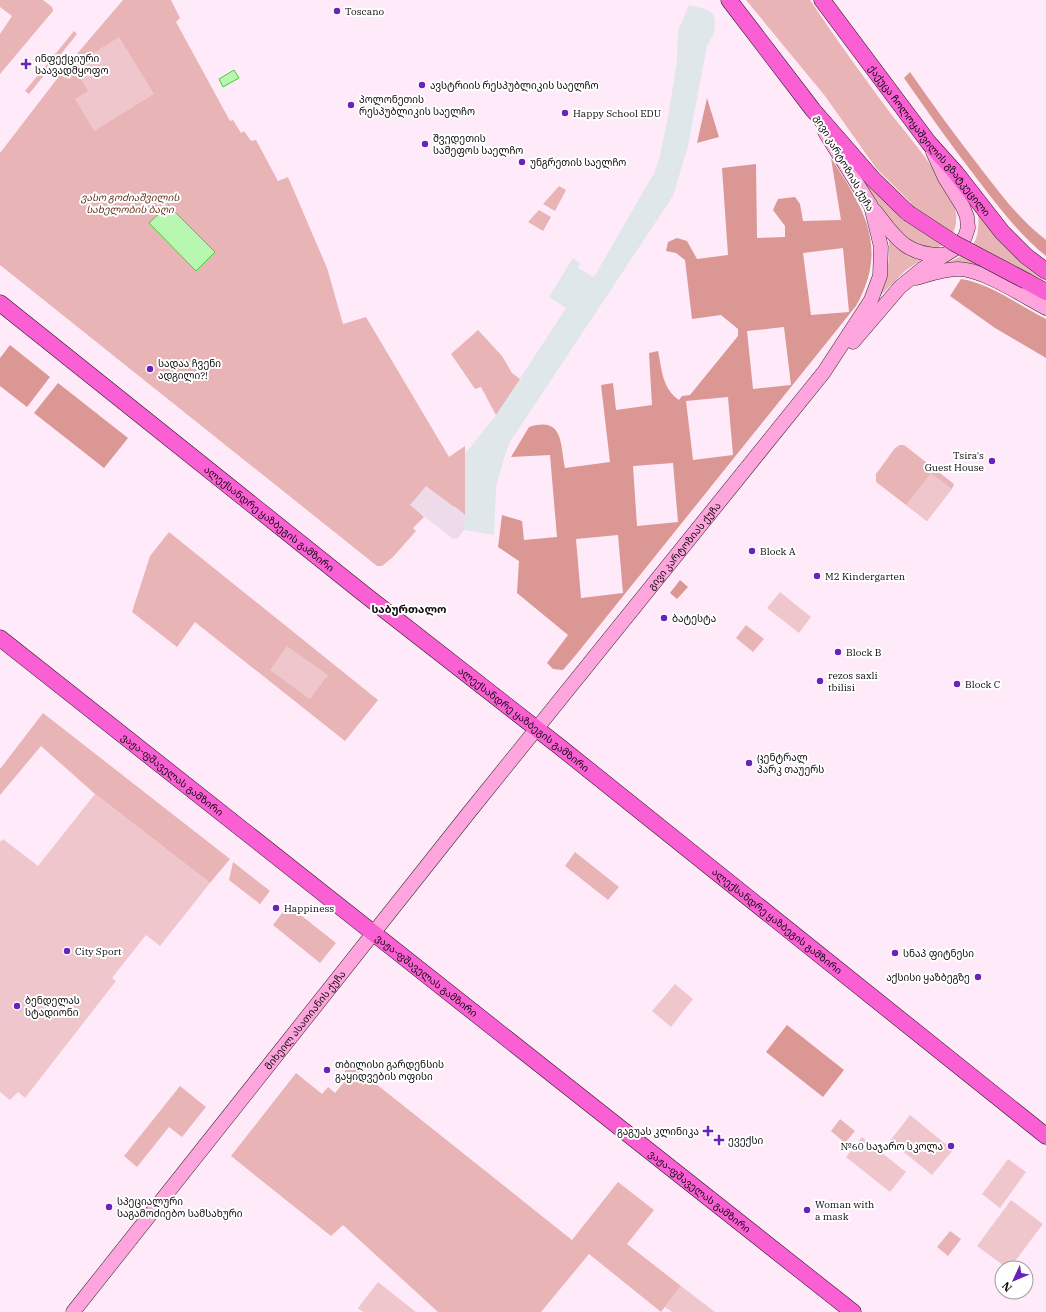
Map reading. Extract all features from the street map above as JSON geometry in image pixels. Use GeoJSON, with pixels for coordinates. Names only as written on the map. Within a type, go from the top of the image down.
{"type":"FeatureCollection","features":[{"type":"Feature","properties":{"kind":"main road","name":"გივი კარტოზიას ქუჩა"},"geometry":{"type":"LineString","coordinates":[[537,728],[831,363],[871,300],[880,276],[882,247],[871,206],[813,110],[729,0]]}},
{"type":"Feature","properties":{"kind":"main road","name":"ქაქუცა ჩოლოყაშვილის გზატკეცილი"},"geometry":{"type":"LineString","coordinates":[[822,0],[929,142],[1013,244],[1046,271]]}},
{"type":"Feature","properties":{"kind":"main road"},"geometry":{"type":"LineString","coordinates":[[813,110],[873,179],[908,213],[954,244],[1046,292]]}},
{"type":"Feature","properties":{"kind":"main road","name":"გივი კარტოზიას ქუჩა"},"geometry":{"type":"LineString","coordinates":[[831,363],[857,338],[886,301],[908,280],[960,244],[965,237],[968,228],[967,217],[963,207],[945,178],[929,142]]}},
{"type":"Feature","properties":{"kind":"main road"},"geometry":{"type":"LineString","coordinates":[[871,206],[908,248],[923,254],[944,255]]}},
{"type":"Feature","properties":{"kind":"main road"},"geometry":{"type":"LineString","coordinates":[[908,280],[941,271],[968,270],[985,276],[1046,308]]}},
{"type":"Feature","properties":{"kind":"main road","name":"ალექსანდრე ყაზბეგის გამზირი"},"geometry":{"type":"LineString","coordinates":[[0,304],[364,594],[537,728],[1046,1136]]}},
{"type":"Feature","properties":{"kind":"main road","name":"ვაჟა-ფშაველას გამზირი"},"geometry":{"type":"LineString","coordinates":[[0,638],[853,1312]]}},
{"type":"Feature","properties":{"kind":"main road","name":"მიხეილ ასათიანის ქუჩა"},"geometry":{"type":"LineString","coordinates":[[73,1312],[537,728]]}},
{"type":"Feature","properties":{"kind":"shaded area"},"geometry":{"type":"Polygon","coordinates":[[[689,5],[705,9],[713,14],[715,21],[714,33],[707,46],[688,146],[673,196],[510,442],[496,487],[494,535],[464,530],[464,455],[496,415],[566,308],[549,297],[573,258],[580,263],[578,268],[594,277],[654,173],[660,156],[668,117],[677,61],[678,31],[689,5]]]}},
{"type":"Feature","properties":{"kind":"shaded area"},"geometry":{"type":"Polygon","coordinates":[[[119,37],[154,94],[94,131],[75,99],[88,91],[73,66],[119,37]]]}},
{"type":"Feature","properties":{"kind":"shaded area"},"geometry":{"type":"Polygon","coordinates":[[[234,70],[239,78],[223,87],[219,79],[234,70]]]}},
{"type":"Feature","properties":{"kind":"shaded area"},"geometry":{"type":"Polygon","coordinates":[[[910,72],[954,134],[1004,198],[1028,224],[1046,240],[1046,256],[1011,222],[951,145],[904,78],[910,72]]]}},
{"type":"Feature","properties":{"kind":"shaded area"},"geometry":{"type":"Polygon","coordinates":[[[707,98],[719,137],[697,143],[707,98]]]}},
{"type":"Feature","properties":{"kind":"shaded area"},"geometry":{"type":"Polygon","coordinates":[[[831,158],[853,194],[868,229],[871,247],[871,265],[866,285],[856,306],[575,656],[563,670],[553,669],[547,663],[568,635],[517,593],[519,561],[498,547],[502,515],[522,521],[524,540],[557,537],[550,455],[511,457],[529,427],[549,425],[554,429],[561,442],[565,468],[610,462],[601,385],[613,383],[616,410],[652,405],[649,353],[658,351],[666,384],[673,395],[679,400],[682,396],[690,395],[738,336],[738,329],[721,315],[692,319],[685,260],[676,253],[666,251],[668,242],[677,238],[687,241],[697,259],[728,255],[722,168],[756,164],[757,238],[785,237],[785,226],[773,210],[778,199],[795,197],[800,204],[803,221],[841,220],[831,158]],[[843,248],[803,253],[811,315],[849,312],[843,248]],[[784,327],[747,331],[753,389],[791,385],[784,327]],[[728,397],[686,401],[693,460],[733,455],[728,397]],[[673,463],[633,466],[637,526],[678,522],[673,463]],[[618,535],[576,539],[581,598],[623,593],[618,535]]]}},
{"type":"Feature","properties":{"kind":"shaded area"},"geometry":{"type":"Polygon","coordinates":[[[168,205],[215,252],[196,271],[149,223],[168,205]]]}},
{"type":"Feature","properties":{"kind":"shaded area"},"geometry":{"type":"Polygon","coordinates":[[[961,279],[972,281],[993,290],[1046,319],[1046,358],[995,328],[950,296],[961,279]]]}},
{"type":"Feature","properties":{"kind":"shaded area"},"geometry":{"type":"Polygon","coordinates":[[[10,345],[50,377],[27,407],[0,386],[0,358],[10,345]]]}},
{"type":"Feature","properties":{"kind":"shaded area"},"geometry":{"type":"Polygon","coordinates":[[[58,383],[128,438],[104,468],[34,413],[58,383]]]}},
{"type":"Feature","properties":{"kind":"shaded area"},"geometry":{"type":"Polygon","coordinates":[[[931,473],[952,489],[927,521],[906,505],[931,473]]]}},
{"type":"Feature","properties":{"kind":"shaded area"},"geometry":{"type":"Polygon","coordinates":[[[426,486],[465,515],[464,530],[458,538],[453,539],[410,505],[426,486]]]}},
{"type":"Feature","properties":{"kind":"shaded area"},"geometry":{"type":"Polygon","coordinates":[[[680,580],[688,587],[677,599],[670,593],[680,580]]]}},
{"type":"Feature","properties":{"kind":"shaded area"},"geometry":{"type":"Polygon","coordinates":[[[780,592],[811,617],[799,633],[767,608],[780,592]]]}},
{"type":"Feature","properties":{"kind":"shaded area"},"geometry":{"type":"Polygon","coordinates":[[[287,646],[328,675],[310,699],[270,670],[287,646]]]}},
{"type":"Feature","properties":{"kind":"shaded area","name":"City Sport"},"geometry":{"type":"Polygon","coordinates":[[[95,794],[210,883],[160,946],[146,935],[112,978],[116,981],[25,1098],[18,1092],[10,1100],[0,1092],[0,842],[3,839],[38,866],[95,794]]]}},
{"type":"Feature","properties":{"kind":"shaded area"},"geometry":{"type":"Polygon","coordinates":[[[675,984],[693,999],[671,1027],[652,1011],[675,984]]]}},
{"type":"Feature","properties":{"kind":"shaded area"},"geometry":{"type":"Polygon","coordinates":[[[787,1025],[844,1070],[823,1097],[766,1052],[787,1025]]]}},
{"type":"Feature","properties":{"kind":"shaded area"},"geometry":{"type":"Polygon","coordinates":[[[910,1115],[953,1150],[932,1175],[890,1141],[910,1115]]]}},
{"type":"Feature","properties":{"kind":"shaded area"},"geometry":{"type":"Polygon","coordinates":[[[862,1137],[906,1172],[890,1192],[846,1157],[862,1137]]]}},
{"type":"Feature","properties":{"kind":"shaded area"},"geometry":{"type":"Polygon","coordinates":[[[1008,1159],[1026,1172],[1000,1208],[982,1194],[1008,1159]]]}},
{"type":"Feature","properties":{"kind":"shaded area"},"geometry":{"type":"Polygon","coordinates":[[[1011,1200],[1043,1224],[1016,1260],[996,1260],[977,1246],[1011,1200]]]}},
{"type":"Feature","properties":{"kind":"shaded area"},"geometry":{"type":"Polygon","coordinates":[[[378,1282],[416,1312],[363,1312],[358,1308],[378,1282]]]}},
{"type":"Feature","properties":{"kind":"shaded area"},"geometry":{"type":"Polygon","coordinates":[[[681,1286],[715,1312],[672,1312],[665,1307],[681,1286]]]}},
{"type":"Feature","properties":{"kind":"green space"},"geometry":{"type":"Polygon","coordinates":[[[0,0],[43,0],[52,7],[53,11],[0,74],[0,34],[12,16],[0,7],[0,0]]]}},
{"type":"Feature","properties":{"kind":"green space","name":"ვასო გოძიაშვილის სახელობის ბაღი"},"geometry":{"type":"Polygon","coordinates":[[[123,0],[171,0],[180,18],[176,22],[230,121],[233,120],[241,133],[244,131],[251,141],[256,140],[278,181],[288,177],[327,268],[343,324],[366,317],[449,457],[465,446],[465,515],[455,507],[411,505],[424,517],[413,528],[416,531],[393,557],[382,566],[377,566],[0,265],[0,153],[70,62],[123,0]]]}},
{"type":"Feature","properties":{"kind":"green space"},"geometry":{"type":"Polygon","coordinates":[[[746,0],[810,0],[870,86],[933,168],[947,191],[955,207],[956,219],[954,232],[946,243],[936,248],[925,248],[915,244],[905,237],[895,227],[866,185],[867,184],[900,216],[911,203],[876,168],[825,96],[746,0]]]}},
{"type":"Feature","properties":{"kind":"green space"},"geometry":{"type":"Polygon","coordinates":[[[74,31],[77,34],[29,94],[25,91],[74,31]]]}},
{"type":"Feature","properties":{"kind":"green space"},"geometry":{"type":"Polygon","coordinates":[[[559,186],[566,190],[555,211],[543,204],[559,186]]]}},
{"type":"Feature","properties":{"kind":"green space"},"geometry":{"type":"Polygon","coordinates":[[[539,210],[551,217],[543,231],[528,222],[539,210]]]}},
{"type":"Feature","properties":{"kind":"green space"},"geometry":{"type":"Polygon","coordinates":[[[978,212],[1046,279],[1046,281],[1027,272],[1019,287],[941,265],[959,257],[972,247],[978,233],[978,212]]]}},
{"type":"Feature","properties":{"kind":"green space"},"geometry":{"type":"Polygon","coordinates":[[[888,234],[922,259],[905,271],[879,297],[885,281],[888,266],[888,234]]]}},
{"type":"Feature","properties":{"kind":"green space"},"geometry":{"type":"Polygon","coordinates":[[[478,330],[502,356],[512,373],[520,379],[496,415],[481,387],[475,389],[451,354],[478,330]]]}},
{"type":"Feature","properties":{"kind":"green space"},"geometry":{"type":"Polygon","coordinates":[[[900,445],[904,445],[954,484],[927,521],[876,482],[876,474],[895,448],[900,445]]]}},
{"type":"Feature","properties":{"kind":"green space"},"geometry":{"type":"Polygon","coordinates":[[[169,532],[378,700],[345,741],[195,622],[177,647],[132,612],[150,556],[169,532]]]}},
{"type":"Feature","properties":{"kind":"green space"},"geometry":{"type":"Polygon","coordinates":[[[746,625],[764,639],[753,652],[736,638],[746,625]]]}},
{"type":"Feature","properties":{"kind":"green space"},"geometry":{"type":"Polygon","coordinates":[[[43,713],[230,859],[210,883],[95,794],[41,746],[0,795],[0,769],[43,713]]]}},
{"type":"Feature","properties":{"kind":"green space"},"geometry":{"type":"Polygon","coordinates":[[[575,852],[619,887],[608,900],[565,866],[575,852]]]}},
{"type":"Feature","properties":{"kind":"green space"},"geometry":{"type":"Polygon","coordinates":[[[233,862],[270,891],[260,904],[229,880],[233,862]]]}},
{"type":"Feature","properties":{"kind":"green space"},"geometry":{"type":"Polygon","coordinates":[[[288,905],[336,943],[320,963],[273,925],[288,905]]]}},
{"type":"Feature","properties":{"kind":"green space"},"geometry":{"type":"Polygon","coordinates":[[[351,1064],[572,1240],[618,1182],[654,1210],[627,1244],[681,1286],[661,1312],[589,1254],[541,1312],[438,1312],[343,1225],[331,1236],[231,1156],[296,1073],[322,1094],[328,1087],[335,1093],[346,1080],[341,1076],[351,1064]]]}},
{"type":"Feature","properties":{"kind":"green space"},"geometry":{"type":"Polygon","coordinates":[[[180,1086],[206,1107],[182,1137],[169,1127],[137,1167],[124,1156],[180,1086]]]}},
{"type":"Feature","properties":{"kind":"green space"},"geometry":{"type":"Polygon","coordinates":[[[840,1119],[855,1131],[845,1143],[831,1131],[840,1119]]]}},
{"type":"Feature","properties":{"kind":"green space"},"geometry":{"type":"Polygon","coordinates":[[[950,1231],[961,1239],[948,1256],[937,1247],[950,1231]]]}},
{"type":"Feature","properties":{"kind":"place","name":"Toscano"},"geometry":{"type":"Point","coordinates":[337,11]}},
{"type":"Feature","properties":{"kind":"place","name":"ინფექციური საავადმყოფო"},"geometry":{"type":"Point","coordinates":[26,64]}},
{"type":"Feature","properties":{"kind":"place","name":"ავსტრიის რესპუბლიკის საელჩო"},"geometry":{"type":"Point","coordinates":[422,85]}},
{"type":"Feature","properties":{"kind":"place","name":"პოლონეთის რესპუბლიკის საელჩო"},"geometry":{"type":"Point","coordinates":[351,105]}},
{"type":"Feature","properties":{"kind":"place","name":"Happy School EDU"},"geometry":{"type":"Point","coordinates":[565,113]}},
{"type":"Feature","properties":{"kind":"place","name":"შვედეთის სამეფოს საელჩო"},"geometry":{"type":"Point","coordinates":[425,144]}},
{"type":"Feature","properties":{"kind":"place","name":"უნგრეთის საელჩო"},"geometry":{"type":"Point","coordinates":[522,162]}},
{"type":"Feature","properties":{"kind":"place","name":"სადაა ჩვენი ადგილი?!"},"geometry":{"type":"Point","coordinates":[150,369]}},
{"type":"Feature","properties":{"kind":"place","name":"Tsira's Guest House"},"geometry":{"type":"Point","coordinates":[992,461]}},
{"type":"Feature","properties":{"kind":"place","name":"Block A"},"geometry":{"type":"Point","coordinates":[752,551]}},
{"type":"Feature","properties":{"kind":"place","name":"M2 Kindergarten"},"geometry":{"type":"Point","coordinates":[817,576]}},
{"type":"Feature","properties":{"kind":"place","name":"ბატესტა"},"geometry":{"type":"Point","coordinates":[664,618]}},
{"type":"Feature","properties":{"kind":"place","name":"Block B"},"geometry":{"type":"Point","coordinates":[838,652]}},
{"type":"Feature","properties":{"kind":"place","name":"rezos saxli tbilisi"},"geometry":{"type":"Point","coordinates":[820,681]}},
{"type":"Feature","properties":{"kind":"place","name":"Block C"},"geometry":{"type":"Point","coordinates":[957,684]}},
{"type":"Feature","properties":{"kind":"place","name":"ცენტრალ პარკ თაუერს"},"geometry":{"type":"Point","coordinates":[749,763]}},
{"type":"Feature","properties":{"kind":"place","name":"Happiness"},"geometry":{"type":"Point","coordinates":[276,908]}},
{"type":"Feature","properties":{"kind":"place","name":"City Sport"},"geometry":{"type":"Point","coordinates":[67,951]}},
{"type":"Feature","properties":{"kind":"place","name":"სნაპ ფიტნესი"},"geometry":{"type":"Point","coordinates":[895,953]}},
{"type":"Feature","properties":{"kind":"place","name":"აქსისი ყაზბეგზე"},"geometry":{"type":"Point","coordinates":[978,977]}},
{"type":"Feature","properties":{"kind":"place","name":"ბენდელას სტადიონი"},"geometry":{"type":"Point","coordinates":[17,1006]}},
{"type":"Feature","properties":{"kind":"place","name":"თბილისი გარდენსის გაყიდვების ოფისი"},"geometry":{"type":"Point","coordinates":[327,1070]}},
{"type":"Feature","properties":{"kind":"place","name":"გაგუას კლინიკა"},"geometry":{"type":"Point","coordinates":[708,1131]}},
{"type":"Feature","properties":{"kind":"place","name":"ევექსი"},"geometry":{"type":"Point","coordinates":[719,1140]}},
{"type":"Feature","properties":{"kind":"place","name":"№60 საჯარო სკოლა"},"geometry":{"type":"Point","coordinates":[951,1146]}},
{"type":"Feature","properties":{"kind":"place","name":"სპეციალური საგამოძიებო სამსახური"},"geometry":{"type":"Point","coordinates":[109,1207]}},
{"type":"Feature","properties":{"kind":"place","name":"Woman with a mask"},"geometry":{"type":"Point","coordinates":[807,1210]}},
{"type":"Feature","properties":{"kind":"district","name":"საბურთალო"},"geometry":{"type":"Point","coordinates":[409,609]}}]}
